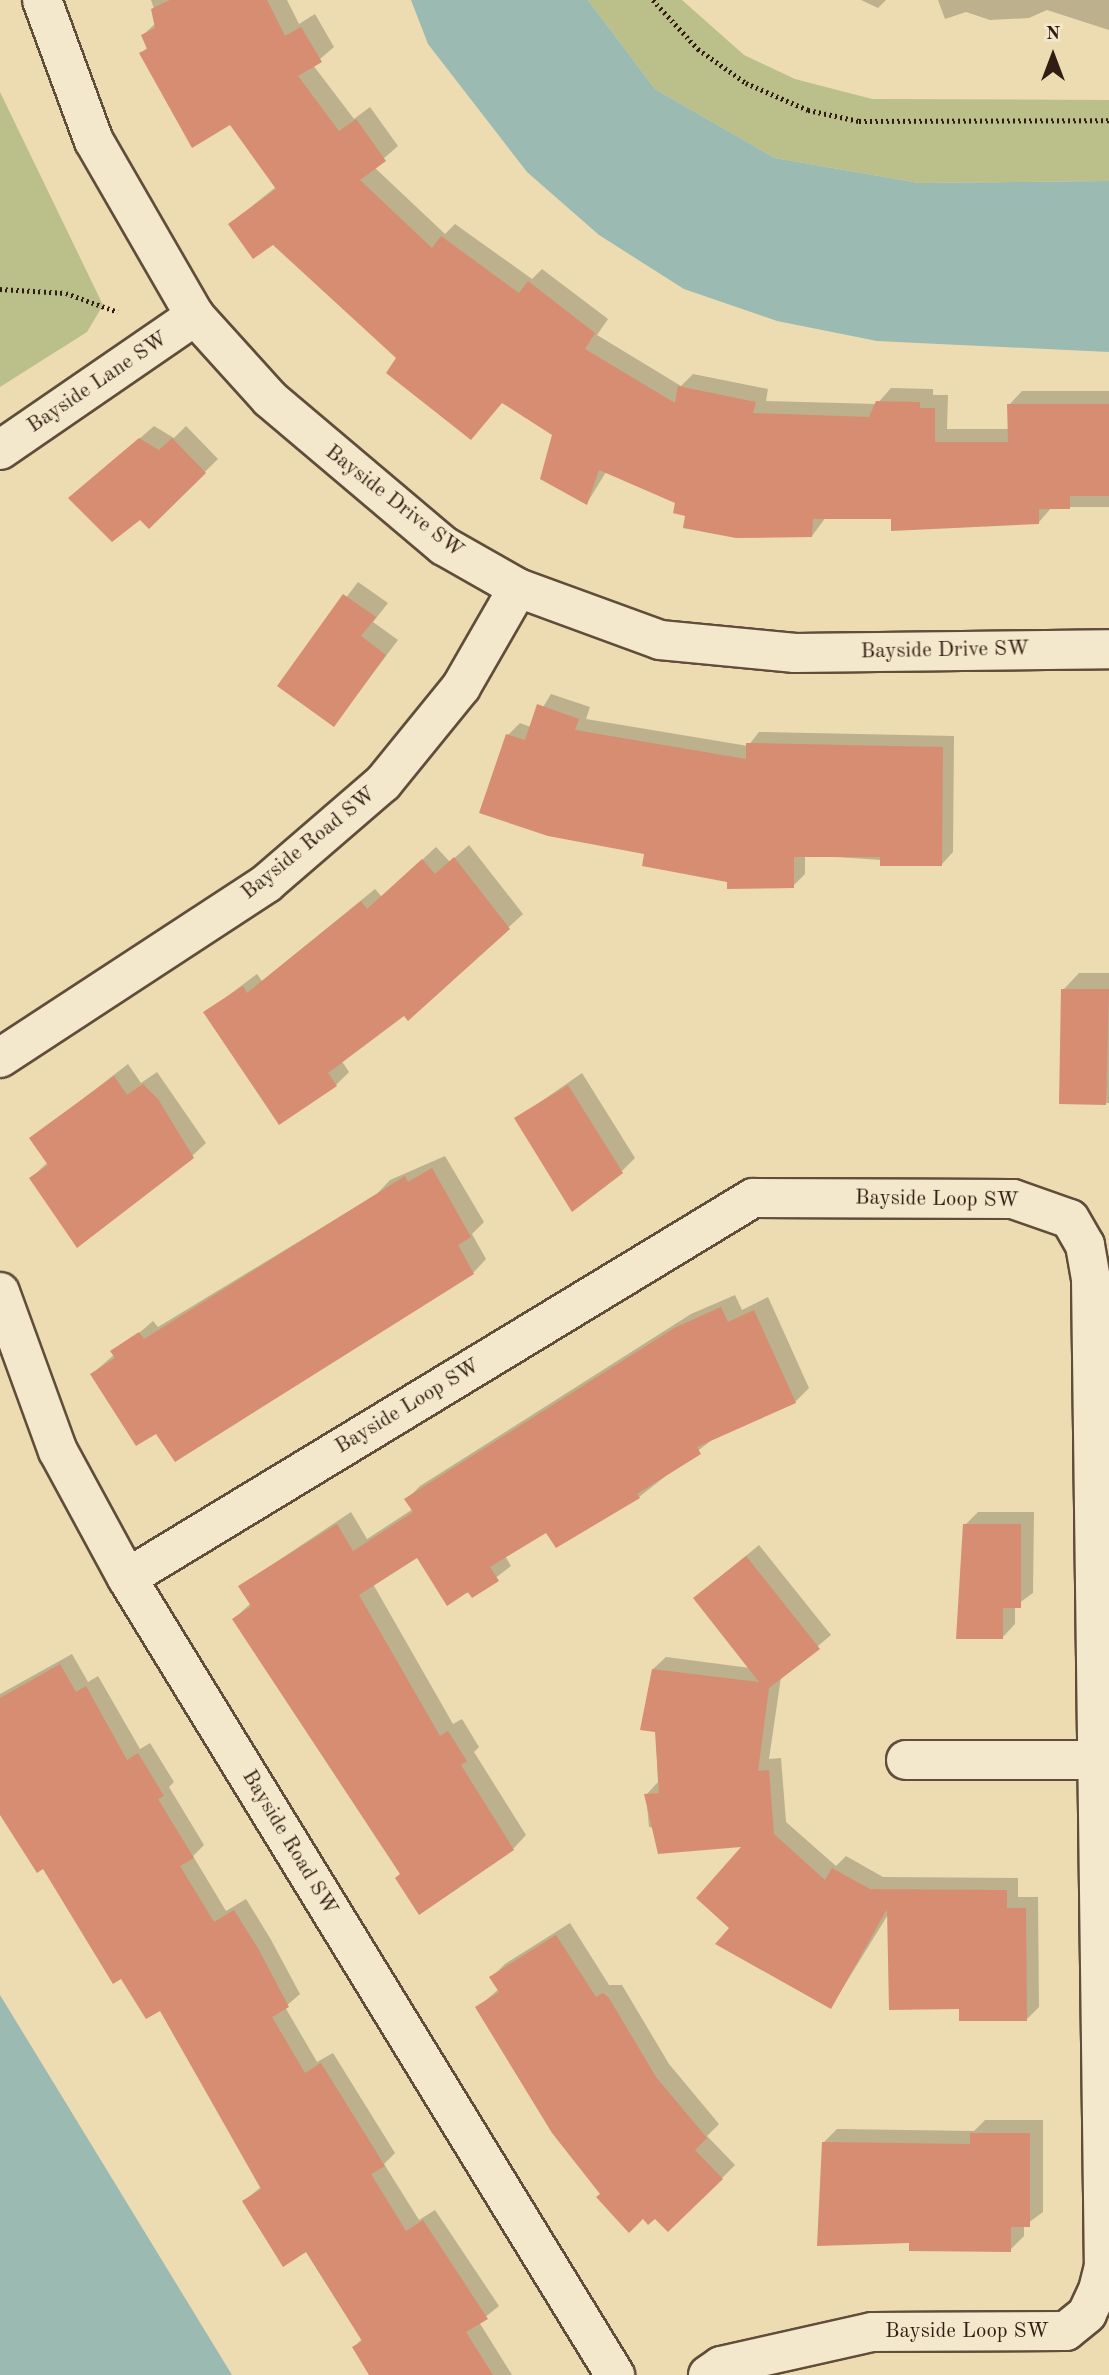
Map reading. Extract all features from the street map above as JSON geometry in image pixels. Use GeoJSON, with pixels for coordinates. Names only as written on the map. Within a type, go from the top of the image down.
{"type":"FeatureCollection","features":[{"type":"Feature","properties":{"kind":"street","name":"Bayside Drive SW"},"geometry":{"type":"LineString","coordinates":[[42,0],[94,141],[195,316],[270,399],[353,472],[444,546],[519,588],[674,641],[796,653],[1109,649]]}},
{"type":"Feature","properties":{"kind":"street","name":"Bayside Lane SW"},"geometry":{"type":"LineString","coordinates":[[0,450],[195,316]]}},
{"type":"Feature","properties":{"kind":"street","name":"Bayside Road SW"},"geometry":{"type":"LineString","coordinates":[[0,1058],[267,883],[383,783],[461,687],[519,588]]}},
{"type":"Feature","properties":{"kind":"street","name":"Bayside Loop SW"},"geometry":{"type":"LineString","coordinates":[[127,1578],[752,1198],[1013,1199],[1070,1219],[1085,1245],[1091,1279],[1104,2266],[1087,2314],[1066,2331],[1042,2334],[872,2332],[721,2366],[708,2375]]}},
{"type":"Feature","properties":{"kind":"street","name":"Bayside Road SW"},"geometry":{"type":"LineString","coordinates":[[0,1292],[58,1451],[127,1578],[615,2375]]}},
{"type":"Feature","properties":{"kind":"street"},"geometry":{"type":"LineString","coordinates":[[906,1760],[1098,1760]]}},
{"type":"Feature","properties":{"kind":"path"},"geometry":{"type":"LineString","coordinates":[[653,0],[727,69],[808,110],[859,121],[1109,120]]}},
{"type":"Feature","properties":{"kind":"path"},"geometry":{"type":"LineString","coordinates":[[0,289],[66,293],[118,312]]}},
{"type":"Feature","properties":{"kind":"green space"},"geometry":{"type":"Polygon","coordinates":[[[588,0],[682,0],[744,55],[795,79],[872,99],[1109,100],[1109,181],[919,183],[775,158],[655,89],[588,0]]]}},
{"type":"Feature","properties":{"kind":"green space"},"geometry":{"type":"Polygon","coordinates":[[[0,92],[103,305],[87,332],[0,387],[0,92]]]}},
{"type":"Feature","properties":{"kind":"water"},"geometry":{"type":"Polygon","coordinates":[[[411,0],[588,0],[655,89],[775,158],[919,183],[1109,181],[1109,352],[877,341],[777,321],[684,289],[599,235],[527,172],[428,44],[411,0]]]}},
{"type":"Feature","properties":{"kind":"water"},"geometry":{"type":"Polygon","coordinates":[[[0,1995],[232,2375],[0,2375],[0,1995]]]}},
{"type":"Feature","properties":{"kind":"building"},"geometry":{"type":"Polygon","coordinates":[[[170,0],[267,0],[285,36],[301,27],[322,62],[298,76],[339,131],[356,119],[386,161],[360,180],[432,248],[441,236],[519,293],[528,281],[595,333],[585,349],[675,403],[678,386],[756,402],[753,413],[869,417],[876,401],[920,402],[920,408],[935,408],[935,442],[1008,442],[1007,404],[1109,404],[1109,496],[1070,496],[1070,509],[1039,509],[1039,524],[891,531],[891,519],[813,519],[812,537],[736,538],[683,528],[685,516],[673,513],[675,503],[599,470],[587,505],[540,479],[552,435],[502,403],[471,440],[386,373],[396,358],[273,245],[253,259],[228,224],[276,189],[230,125],[192,148],[139,53],[147,49],[141,35],[155,28],[151,9],[170,0]]]}},
{"type":"Feature","properties":{"kind":"building"},"geometry":{"type":"Polygon","coordinates":[[[139,438],[159,450],[172,438],[206,473],[149,529],[140,520],[112,542],[68,498],[139,438]]]}},
{"type":"Feature","properties":{"kind":"building"},"geometry":{"type":"Polygon","coordinates":[[[343,594],[376,617],[361,636],[386,655],[334,727],[277,686],[343,594]]]}},
{"type":"Feature","properties":{"kind":"building"},"geometry":{"type":"Polygon","coordinates":[[[537,704],[579,719],[575,730],[746,759],[746,743],[943,747],[942,866],[880,866],[880,857],[794,857],[794,888],[727,889],[727,882],[642,866],[644,854],[548,836],[479,813],[506,734],[525,740],[537,704]]]}},
{"type":"Feature","properties":{"kind":"building"},"geometry":{"type":"Polygon","coordinates":[[[454,857],[510,929],[408,1021],[404,1016],[328,1073],[337,1086],[279,1125],[203,1012],[243,986],[247,993],[361,901],[367,909],[422,859],[435,874],[454,857]]]}},
{"type":"Feature","properties":{"kind":"building"},"geometry":{"type":"Polygon","coordinates":[[[1061,989],[1109,989],[1106,1105],[1059,1104],[1061,989]]]}},
{"type":"Feature","properties":{"kind":"building"},"geometry":{"type":"Polygon","coordinates":[[[114,1076],[127,1095],[143,1084],[158,1099],[194,1158],[77,1248],[29,1178],[48,1165],[29,1138],[114,1076]]]}},
{"type":"Feature","properties":{"kind":"building"},"geometry":{"type":"Polygon","coordinates":[[[568,1085],[623,1173],[572,1212],[514,1118],[568,1085]]]}},
{"type":"Feature","properties":{"kind":"building"},"geometry":{"type":"Polygon","coordinates":[[[432,1168],[471,1237],[458,1245],[474,1274],[175,1462],[156,1434],[136,1446],[90,1374],[115,1358],[110,1351],[139,1332],[144,1339],[405,1176],[408,1182],[432,1168]]]}},
{"type":"Feature","properties":{"kind":"building"},"geometry":{"type":"Polygon","coordinates":[[[721,1307],[728,1322],[754,1310],[796,1403],[697,1447],[701,1454],[637,1494],[640,1498],[556,1548],[546,1533],[490,1567],[499,1581],[472,1598],[468,1592],[447,1606],[417,1558],[359,1595],[440,1736],[448,1731],[467,1761],[461,1765],[514,1850],[419,1915],[395,1878],[400,1874],[232,1619],[251,1606],[238,1586],[337,1524],[353,1551],[413,1512],[404,1499],[676,1327],[721,1307]]]}},
{"type":"Feature","properties":{"kind":"building"},"geometry":{"type":"Polygon","coordinates":[[[963,1524],[1021,1524],[1021,1608],[1003,1608],[1003,1639],[956,1639],[963,1524]]]}},
{"type":"Feature","properties":{"kind":"building"},"geometry":{"type":"Polygon","coordinates":[[[746,1556],[820,1649],[769,1688],[758,1771],[769,1770],[774,1834],[825,1880],[832,1868],[870,1889],[1007,1890],[1007,1908],[1026,1908],[1027,2021],[959,2021],[959,2009],[889,2010],[887,1909],[831,2009],[715,1944],[729,1928],[696,1898],[741,1847],[658,1854],[644,1794],[659,1793],[655,1732],[640,1730],[652,1669],[759,1682],[693,1598],[746,1556]]]}},
{"type":"Feature","properties":{"kind":"building"},"geometry":{"type":"Polygon","coordinates":[[[60,1664],[76,1692],[86,1686],[127,1760],[138,1753],[164,1796],[158,1799],[194,1858],[180,1866],[214,1922],[234,1910],[259,1950],[289,2007],[272,2017],[305,2073],[321,2063],[385,2166],[371,2174],[406,2231],[423,2220],[488,2319],[466,2332],[493,2375],[369,2375],[352,2347],[362,2341],[306,2252],[283,2267],[242,2201],[261,2189],[160,2011],[146,2019],[121,1979],[113,1984],[43,1869],[37,1873],[0,1815],[0,1698],[60,1664]]]}},
{"type":"Feature","properties":{"kind":"building"},"geometry":{"type":"Polygon","coordinates":[[[556,1935],[596,1997],[603,1993],[609,1998],[656,2077],[707,2138],[695,2150],[723,2179],[668,2232],[655,2219],[648,2225],[643,2219],[629,2233],[596,2197],[600,2194],[552,2133],[475,2007],[499,1992],[489,1977],[556,1935]]]}},
{"type":"Feature","properties":{"kind":"building"},"geometry":{"type":"Polygon","coordinates":[[[970,2133],[1030,2133],[1030,2227],[1011,2227],[1011,2252],[909,2251],[909,2243],[817,2246],[822,2142],[970,2144],[970,2133]]]}}]}
